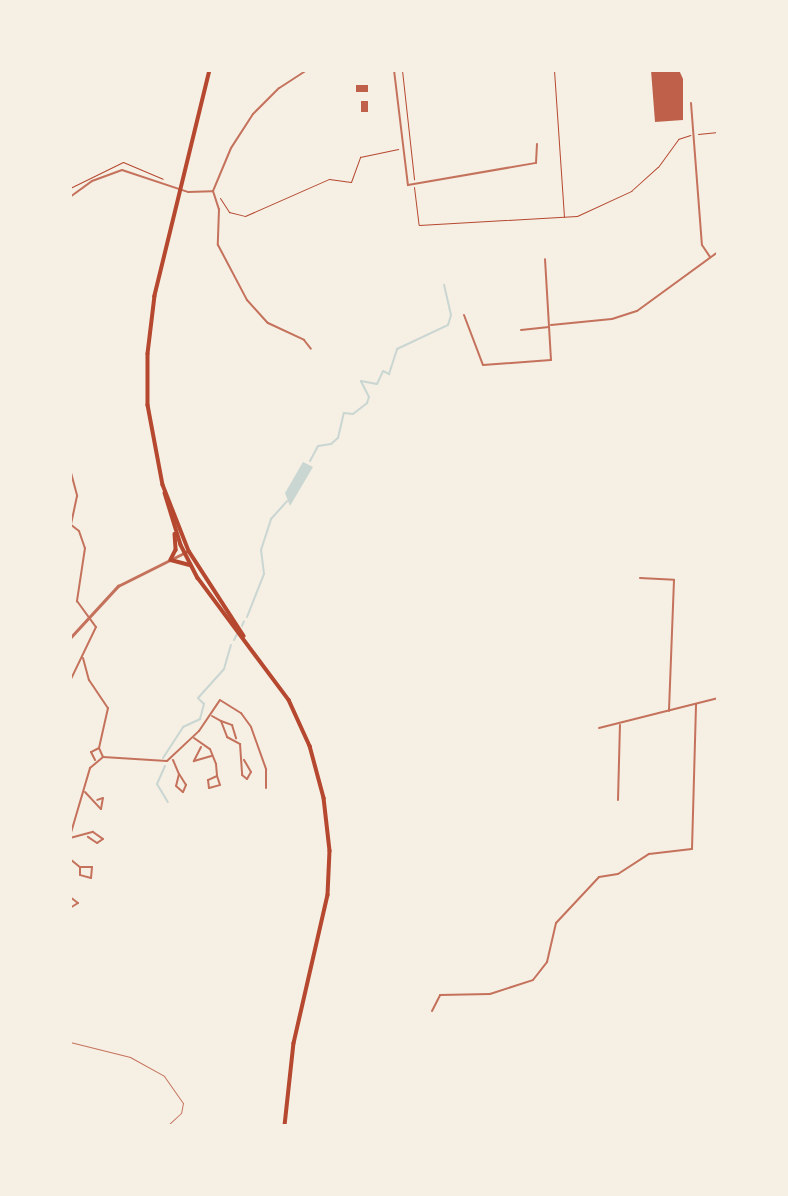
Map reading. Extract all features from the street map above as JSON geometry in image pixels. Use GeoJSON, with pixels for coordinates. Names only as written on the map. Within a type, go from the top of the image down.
{"type":"FeatureCollection","features":[{"type":"Feature","properties":{"kind":"highway"},"geometry":{"type":"LineString","coordinates":[[191,565],[171,560],[177,545],[151,432],[148,354],[155,296],[210,70]]}},
{"type":"Feature","properties":{"kind":"highway"},"geometry":{"type":"LineString","coordinates":[[165,492],[191,565],[244,636]]}},
{"type":"Feature","properties":{"kind":"highway"},"geometry":{"type":"LineString","coordinates":[[174,525],[186,552],[303,729],[318,774],[328,824],[328,895],[294,1043],[285,1126]]}},
{"type":"Feature","properties":{"kind":"street"},"geometry":{"type":"LineString","coordinates":[[307,70],[253,114],[231,148],[213,191],[216,197],[218,245],[247,300],[268,323],[304,340],[311,349]]}},
{"type":"Feature","properties":{"kind":"street"},"geometry":{"type":"LineString","coordinates":[[394,70],[406,184],[414,186],[536,163],[537,144]]}},
{"type":"Feature","properties":{"kind":"street"},"geometry":{"type":"LineString","coordinates":[[691,103],[702,245],[711,258]]}},
{"type":"Feature","properties":{"kind":"street"},"geometry":{"type":"LineString","coordinates":[[70,198],[92,181],[122,170],[186,191],[213,191]]}},
{"type":"Feature","properties":{"kind":"street"},"geometry":{"type":"LineString","coordinates":[[521,330],[612,319],[637,311],[718,253]]}},
{"type":"Feature","properties":{"kind":"street"},"geometry":{"type":"LineString","coordinates":[[464,315],[480,363],[487,366],[549,361],[550,326],[545,259]]}},
{"type":"Feature","properties":{"kind":"street"},"geometry":{"type":"LineString","coordinates":[[70,469],[77,492],[70,524],[84,542],[76,593],[81,609],[89,617],[96,631],[70,681]]}},
{"type":"Feature","properties":{"kind":"street"},"geometry":{"type":"LineString","coordinates":[[70,492],[77,492]]}},
{"type":"Feature","properties":{"kind":"street"},"geometry":{"type":"LineString","coordinates":[[70,638],[118,586],[186,552]]}},
{"type":"Feature","properties":{"kind":"street"},"geometry":{"type":"LineString","coordinates":[[640,578],[674,580],[669,710]]}},
{"type":"Feature","properties":{"kind":"street"},"geometry":{"type":"LineString","coordinates":[[83,657],[86,675],[108,708],[99,748],[103,757]]}},
{"type":"Feature","properties":{"kind":"street"},"geometry":{"type":"LineString","coordinates":[[599,728],[718,698]]}},
{"type":"Feature","properties":{"kind":"street"},"geometry":{"type":"LineString","coordinates":[[88,837],[70,837],[95,761],[103,757],[160,762],[172,759],[211,715],[220,700],[247,719],[264,762],[266,788]]}},
{"type":"Feature","properties":{"kind":"street"},"geometry":{"type":"LineString","coordinates":[[432,1011],[440,995],[490,994],[533,980],[547,961],[556,923],[598,877],[618,874],[649,854],[692,849],[696,704]]}},
{"type":"Feature","properties":{"kind":"street"},"geometry":{"type":"LineString","coordinates":[[211,715],[233,726],[244,760],[251,772],[247,779],[242,775],[244,760]]}},
{"type":"Feature","properties":{"kind":"street"},"geometry":{"type":"LineString","coordinates":[[221,721],[224,733],[236,739]]}},
{"type":"Feature","properties":{"kind":"street"},"geometry":{"type":"LineString","coordinates":[[618,800],[620,724]]}},
{"type":"Feature","properties":{"kind":"street"},"geometry":{"type":"LineString","coordinates":[[193,737],[202,746],[210,749],[217,776]]}},
{"type":"Feature","properties":{"kind":"street"},"geometry":{"type":"LineString","coordinates":[[202,746],[194,761],[211,756]]}},
{"type":"Feature","properties":{"kind":"street"},"geometry":{"type":"LineString","coordinates":[[95,761],[90,752],[99,748]]}},
{"type":"Feature","properties":{"kind":"street"},"geometry":{"type":"LineString","coordinates":[[172,759],[186,785],[183,792],[176,786],[179,774]]}},
{"type":"Feature","properties":{"kind":"street"},"geometry":{"type":"LineString","coordinates":[[84,792],[97,800]]}},
{"type":"Feature","properties":{"kind":"street"},"geometry":{"type":"LineString","coordinates":[[70,859],[80,867],[92,867],[93,876],[81,876],[80,867]]}},
{"type":"Feature","properties":{"kind":"street"},"geometry":{"type":"LineString","coordinates":[[70,897],[78,903],[70,908]]}},
{"type":"Feature","properties":{"kind":"lane"},"geometry":{"type":"LineString","coordinates":[[70,1042],[130,1058],[164,1076],[179,1091],[183,1103],[181,1113],[167,1126]]}},
{"type":"Feature","properties":{"kind":"path"},"geometry":{"type":"LineString","coordinates":[[402,70],[410,146]]}},
{"type":"Feature","properties":{"kind":"path"},"geometry":{"type":"LineString","coordinates":[[554,70],[564,219]]}},
{"type":"Feature","properties":{"kind":"path"},"geometry":{"type":"LineString","coordinates":[[419,226],[509,218],[564,219],[598,209],[631,191],[658,167],[678,139],[693,134],[718,132]]}},
{"type":"Feature","properties":{"kind":"path"},"geometry":{"type":"LineString","coordinates":[[216,197],[229,212],[245,216],[329,179],[351,182],[360,157],[402,148]]}},
{"type":"Feature","properties":{"kind":"shaded area"},"geometry":{"type":"Polygon","coordinates":[[[303,462],[313,467],[290,506],[285,493],[303,462]]]}},
{"type":"Feature","properties":{"kind":"building"},"geometry":{"type":"Polygon","coordinates":[[[651,70],[679,70],[683,79],[683,120],[655,122],[651,70]]]}},
{"type":"Feature","properties":{"kind":"building"},"geometry":{"type":"Polygon","coordinates":[[[356,85],[368,85],[368,92],[356,92],[356,85]]]}},
{"type":"Feature","properties":{"kind":"building"},"geometry":{"type":"Polygon","coordinates":[[[361,101],[368,101],[368,112],[361,112],[361,101]]]}},
{"type":"Feature","properties":{"kind":"waterway"},"geometry":{"type":"LineString","coordinates":[[310,461],[318,446],[331,444],[338,438],[344,413],[353,414],[367,403],[369,397],[361,381],[377,384],[383,371],[389,374],[397,349],[448,325],[451,315],[444,285]]}},
{"type":"Feature","properties":{"kind":"waterway"},"geometry":{"type":"LineString","coordinates":[[247,617],[264,574],[261,550],[271,519],[287,501]]}},
{"type":"Feature","properties":{"kind":"waterway"},"geometry":{"type":"LineString","coordinates":[[242,626],[244,621]]}},
{"type":"Feature","properties":{"kind":"waterway"},"geometry":{"type":"LineString","coordinates":[[234,640],[237,634]]}},
{"type":"Feature","properties":{"kind":"waterway"},"geometry":{"type":"LineString","coordinates":[[163,758],[183,727],[200,719],[204,704],[198,698],[224,669],[231,645]]}},
{"type":"Feature","properties":{"kind":"waterway"},"geometry":{"type":"LineString","coordinates":[[165,766],[157,784],[168,802]]}}]}
